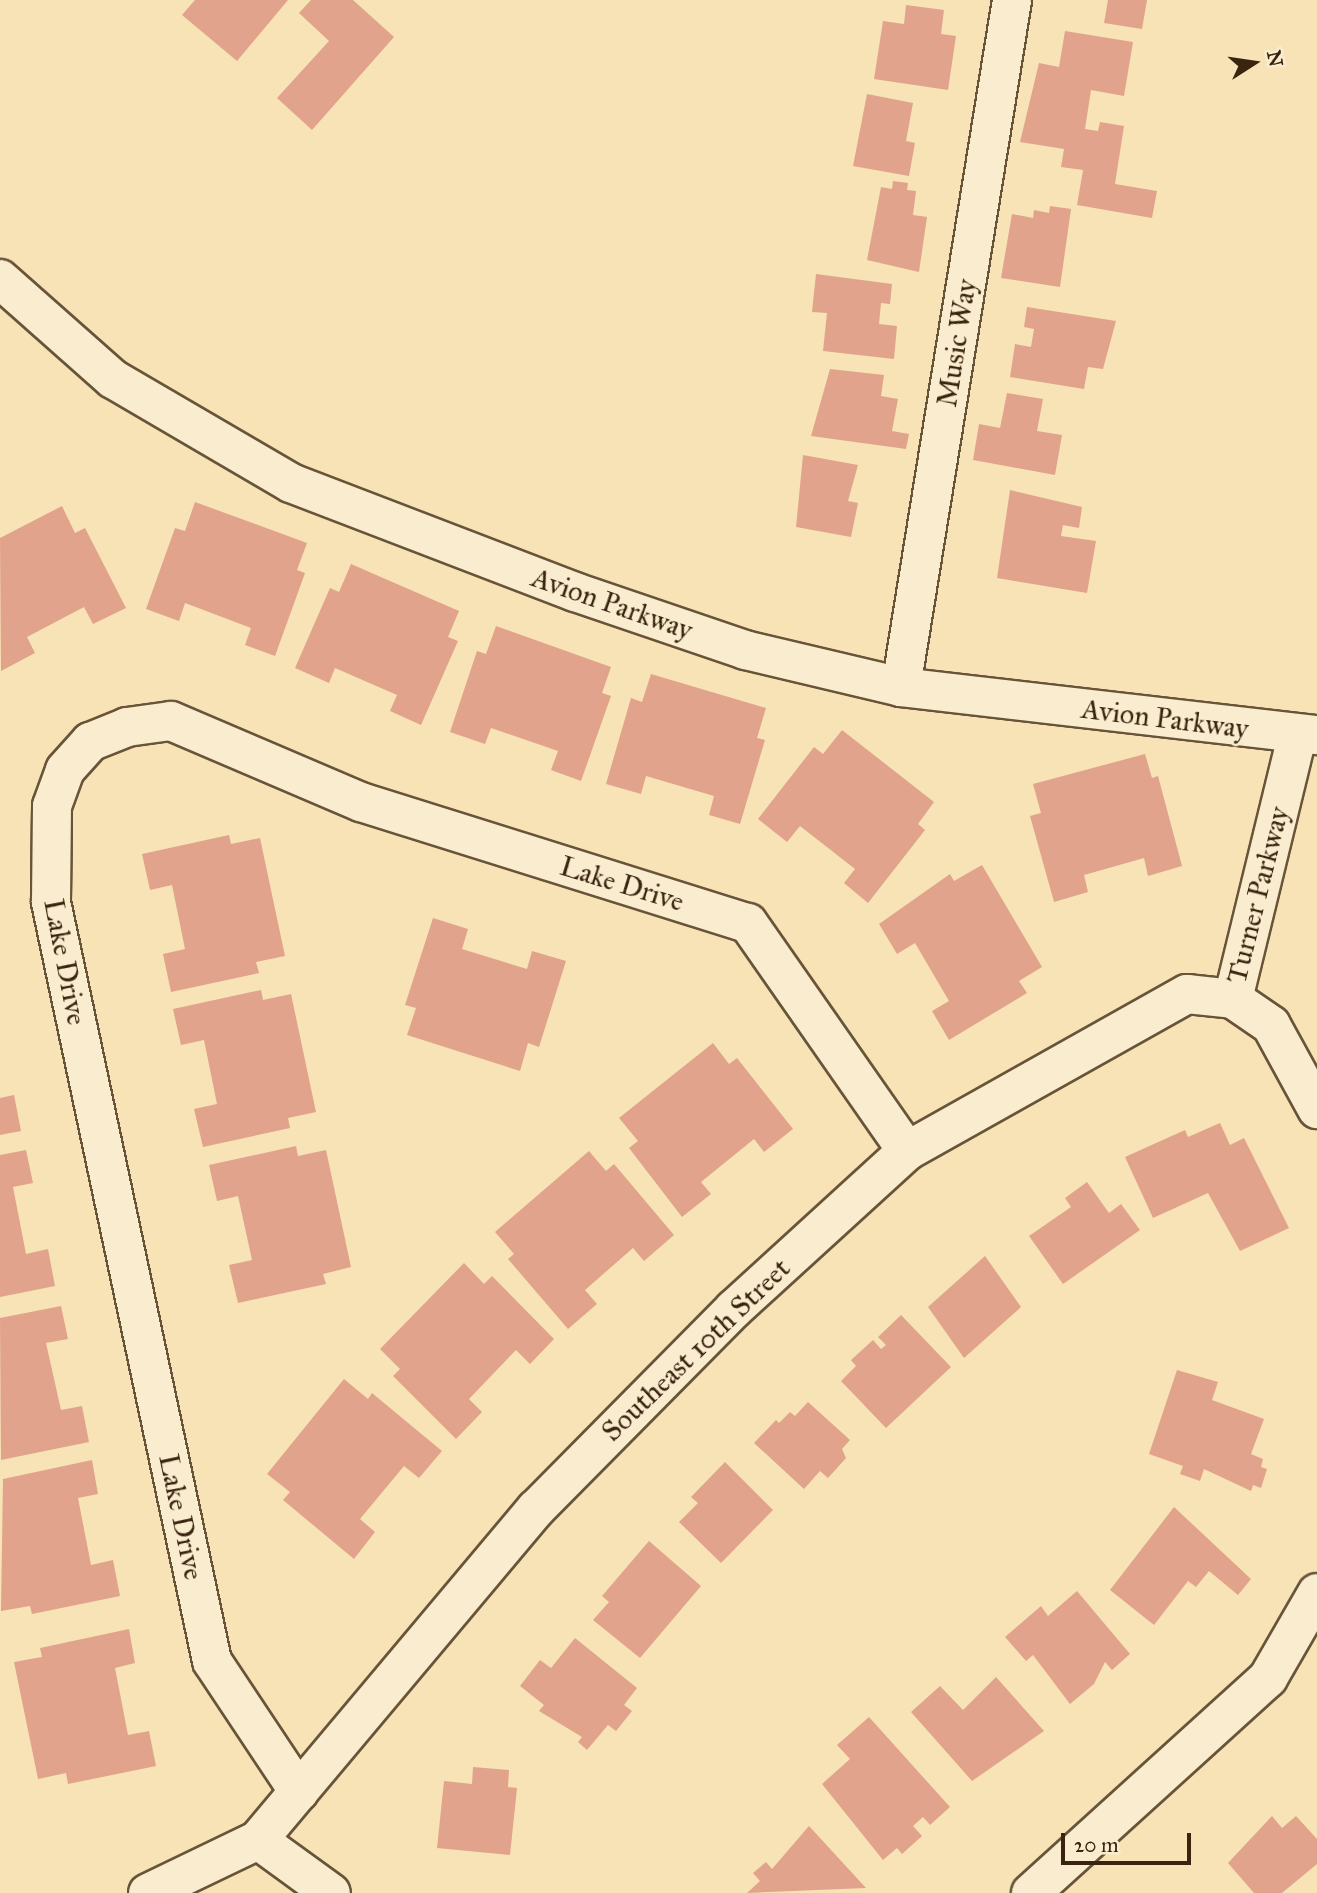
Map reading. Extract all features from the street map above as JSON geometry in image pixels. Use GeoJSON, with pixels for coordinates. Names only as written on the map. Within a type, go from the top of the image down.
{"type":"FeatureCollection","features":[{"type":"Feature","properties":{"kind":"street","name":"Music Way"},"geometry":{"type":"LineString","coordinates":[[901,687],[1012,0]]}},
{"type":"Feature","properties":{"kind":"street","name":"Avion Parkway"},"geometry":{"type":"LineString","coordinates":[[0,279],[113,379],[291,483],[745,650],[901,687],[1307,735]]}},
{"type":"Feature","properties":{"kind":"street","name":"Lake Drive"},"geometry":{"type":"LineString","coordinates":[[299,1792],[212,1661],[51,902],[52,806],[65,770],[90,742],[127,727],[171,721],[361,802],[748,923],[907,1151]]}},
{"type":"Feature","properties":{"kind":"street","name":"Turner Parkway"},"geometry":{"type":"LineString","coordinates":[[1307,735],[1233,999],[1271,1025],[1317,1109]]}},
{"type":"Feature","properties":{"kind":"street","name":"Southeast 10th Street"},"geometry":{"type":"LineString","coordinates":[[258,1840],[536,1508],[734,1309],[907,1151],[1157,1006],[1187,994],[1233,999]]}},
{"type":"Feature","properties":{"kind":"street"},"geometry":{"type":"LineString","coordinates":[[1031,1893],[1268,1678],[1317,1593]]}},
{"type":"Feature","properties":{"kind":"street"},"geometry":{"type":"LineString","coordinates":[[148,1893],[258,1840],[331,1893]]}},
{"type":"Feature","properties":{"kind":"building"},"geometry":{"type":"Polygon","coordinates":[[[195,0],[288,0],[237,61],[182,15],[195,0]]]}},
{"type":"Feature","properties":{"kind":"building"},"geometry":{"type":"Polygon","coordinates":[[[311,0],[353,0],[394,37],[312,130],[277,98],[329,41],[299,13],[311,0]]]}},
{"type":"Feature","properties":{"kind":"building"},"geometry":{"type":"Polygon","coordinates":[[[1108,0],[1147,0],[1142,29],[1104,23],[1108,0]]]}},
{"type":"Feature","properties":{"kind":"building"},"geometry":{"type":"Polygon","coordinates":[[[906,5],[944,10],[941,34],[956,36],[948,90],[874,79],[883,21],[904,24],[906,5]]]}},
{"type":"Feature","properties":{"kind":"building"},"geometry":{"type":"Polygon","coordinates":[[[1065,31],[1133,42],[1124,96],[1091,90],[1085,129],[1098,131],[1100,122],[1124,126],[1115,184],[1157,191],[1152,218],[1077,205],[1083,170],[1061,167],[1064,149],[1020,142],[1039,63],[1059,67],[1065,31]]]}},
{"type":"Feature","properties":{"kind":"building"},"geometry":{"type":"Polygon","coordinates":[[[867,94],[913,103],[906,141],[915,143],[909,176],[853,166],[867,94]]]}},
{"type":"Feature","properties":{"kind":"building"},"geometry":{"type":"Polygon","coordinates":[[[893,181],[908,183],[907,190],[916,191],[913,215],[927,217],[919,272],[867,260],[881,187],[892,189],[893,181]]]}},
{"type":"Feature","properties":{"kind":"building"},"geometry":{"type":"Polygon","coordinates":[[[1050,206],[1071,209],[1060,287],[1001,278],[1012,214],[1033,218],[1034,210],[1049,213],[1050,206]]]}},
{"type":"Feature","properties":{"kind":"building"},"geometry":{"type":"Polygon","coordinates":[[[816,274],[892,284],[890,304],[881,303],[879,324],[897,326],[894,359],[823,351],[827,313],[812,312],[816,274]]]}},
{"type":"Feature","properties":{"kind":"building"},"geometry":{"type":"Polygon","coordinates":[[[1027,307],[1116,321],[1103,369],[1088,367],[1084,389],[1010,377],[1015,344],[1031,347],[1034,329],[1024,327],[1027,307]]]}},
{"type":"Feature","properties":{"kind":"building"},"geometry":{"type":"Polygon","coordinates":[[[830,369],[884,375],[881,396],[898,399],[892,431],[909,434],[906,449],[811,436],[830,369]]]}},
{"type":"Feature","properties":{"kind":"building"},"geometry":{"type":"Polygon","coordinates":[[[1007,393],[1043,399],[1037,431],[1062,435],[1055,475],[973,460],[979,424],[1000,428],[1007,393]]]}},
{"type":"Feature","properties":{"kind":"building"},"geometry":{"type":"Polygon","coordinates":[[[803,455],[858,465],[848,501],[858,503],[851,537],[796,527],[803,455]]]}},
{"type":"Feature","properties":{"kind":"building"},"geometry":{"type":"Polygon","coordinates":[[[1010,490],[1082,507],[1079,528],[1063,525],[1061,536],[1096,541],[1087,593],[997,578],[1010,490]]]}},
{"type":"Feature","properties":{"kind":"building"},"geometry":{"type":"Polygon","coordinates":[[[195,502],[307,543],[297,570],[305,573],[275,656],[245,645],[251,628],[185,603],[179,621],[146,609],[175,528],[185,531],[195,502]]]}},
{"type":"Feature","properties":{"kind":"building"},"geometry":{"type":"Polygon","coordinates":[[[62,506],[75,533],[85,528],[126,608],[93,624],[84,607],[27,637],[35,653],[1,671],[0,538],[62,506]]]}},
{"type":"Feature","properties":{"kind":"building"},"geometry":{"type":"Polygon","coordinates":[[[351,564],[459,611],[448,637],[458,641],[421,725],[390,711],[397,695],[335,668],[329,683],[295,668],[330,588],[339,592],[351,564]]]}},
{"type":"Feature","properties":{"kind":"building"},"geometry":{"type":"Polygon","coordinates":[[[496,626],[611,667],[602,693],[611,696],[581,781],[551,770],[558,751],[491,728],[485,744],[450,732],[477,651],[486,654],[496,626]]]}},
{"type":"Feature","properties":{"kind":"building"},"geometry":{"type":"Polygon","coordinates":[[[651,674],[766,708],[757,738],[765,740],[740,824],[709,815],[714,796],[646,776],[641,794],[606,784],[631,698],[642,702],[651,674]]]}},
{"type":"Feature","properties":{"kind":"building"},"geometry":{"type":"Polygon","coordinates":[[[842,730],[934,802],[918,824],[925,830],[868,903],[844,883],[855,869],[800,826],[787,842],[758,819],[814,747],[823,754],[842,730]]]}},
{"type":"Feature","properties":{"kind":"building"},"geometry":{"type":"Polygon","coordinates":[[[1145,754],[1152,778],[1158,776],[1182,866],[1148,876],[1144,858],[1084,875],[1088,892],[1054,902],[1030,816],[1041,813],[1033,784],[1145,754]]]}},
{"type":"Feature","properties":{"kind":"building"},"geometry":{"type":"Polygon","coordinates":[[[229,835],[231,844],[260,838],[285,956],[256,962],[259,973],[171,992],[163,954],[185,949],[172,885],[150,890],[142,854],[229,835]]]}},
{"type":"Feature","properties":{"kind":"building"},"geometry":{"type":"Polygon","coordinates":[[[982,865],[1042,967],[1019,981],[1027,993],[949,1040],[932,1011],[949,1001],[915,943],[897,954],[879,924],[950,874],[954,881],[982,865]]]}},
{"type":"Feature","properties":{"kind":"building"},"geometry":{"type":"Polygon","coordinates":[[[433,918],[468,929],[462,949],[527,969],[532,951],[566,961],[539,1047],[528,1043],[520,1071],[407,1035],[416,1008],[405,1005],[433,918]]]}},
{"type":"Feature","properties":{"kind":"building"},"geometry":{"type":"Polygon","coordinates":[[[261,990],[263,1000],[291,994],[316,1112],[288,1118],[290,1128],[203,1147],[194,1109],[217,1104],[204,1040],[181,1045],[173,1009],[261,990]]]}},
{"type":"Feature","properties":{"kind":"building"},"geometry":{"type":"Polygon","coordinates":[[[713,1043],[729,1064],[737,1058],[793,1129],[764,1152],[754,1139],[701,1182],[711,1194],[682,1217],[629,1148],[638,1141],[619,1118],[713,1043]]]}},
{"type":"Feature","properties":{"kind":"building"},"geometry":{"type":"Polygon","coordinates":[[[14,1095],[21,1131],[0,1135],[0,1098],[14,1095]]]}},
{"type":"Feature","properties":{"kind":"building"},"geometry":{"type":"Polygon","coordinates":[[[1220,1123],[1230,1145],[1244,1138],[1289,1228],[1240,1251],[1208,1193],[1153,1218],[1125,1157],[1185,1130],[1188,1137],[1220,1123]]]}},
{"type":"Feature","properties":{"kind":"building"},"geometry":{"type":"Polygon","coordinates":[[[296,1146],[298,1156],[326,1150],[351,1267],[323,1274],[326,1284],[238,1303],[229,1265],[252,1260],[238,1196],[217,1201],[209,1165],[296,1146]]]}},
{"type":"Feature","properties":{"kind":"building"},"geometry":{"type":"Polygon","coordinates":[[[26,1150],[33,1183],[13,1187],[26,1254],[48,1249],[55,1286],[0,1297],[0,1155],[26,1150]]]}},
{"type":"Feature","properties":{"kind":"building"},"geometry":{"type":"Polygon","coordinates":[[[589,1151],[606,1171],[614,1164],[674,1235],[644,1261],[633,1248],[585,1290],[597,1304],[568,1329],[508,1259],[514,1254],[495,1232],[589,1151]]]}},
{"type":"Feature","properties":{"kind":"building"},"geometry":{"type":"Polygon","coordinates":[[[1087,1182],[1109,1213],[1121,1204],[1140,1230],[1063,1284],[1029,1236],[1071,1207],[1065,1198],[1087,1182]]]}},
{"type":"Feature","properties":{"kind":"building"},"geometry":{"type":"Polygon","coordinates":[[[985,1256],[1021,1307],[964,1358],[928,1307],[985,1256]]]}},
{"type":"Feature","properties":{"kind":"building"},"geometry":{"type":"Polygon","coordinates":[[[464,1263],[484,1284],[492,1276],[554,1339],[530,1364],[516,1350],[469,1399],[482,1412],[456,1439],[393,1376],[400,1369],[380,1349],[464,1263]]]}},
{"type":"Feature","properties":{"kind":"building"},"geometry":{"type":"Polygon","coordinates":[[[61,1306],[68,1339],[46,1343],[61,1410],[82,1406],[89,1442],[1,1460],[0,1318],[61,1306]]]}},
{"type":"Feature","properties":{"kind":"building"},"geometry":{"type":"Polygon","coordinates":[[[901,1315],[951,1367],[886,1428],[841,1381],[856,1366],[851,1360],[873,1340],[881,1349],[886,1345],[878,1337],[901,1315]]]}},
{"type":"Feature","properties":{"kind":"building"},"geometry":{"type":"Polygon","coordinates":[[[1177,1370],[1218,1382],[1212,1400],[1264,1419],[1251,1454],[1263,1459],[1261,1467],[1267,1469],[1261,1488],[1253,1485],[1251,1491],[1204,1469],[1200,1481],[1180,1474],[1183,1466],[1149,1454],[1177,1370]]]}},
{"type":"Feature","properties":{"kind":"building"},"geometry":{"type":"Polygon","coordinates":[[[344,1379],[368,1399],[372,1393],[442,1451],[419,1478],[404,1466],[360,1519],[375,1532],[354,1559],[283,1500],[290,1492],[267,1474],[344,1379]]]}},
{"type":"Feature","properties":{"kind":"building"},"geometry":{"type":"Polygon","coordinates":[[[808,1402],[850,1440],[842,1449],[846,1458],[828,1478],[820,1471],[804,1489],[754,1443],[776,1420],[779,1423],[790,1412],[795,1416],[808,1402]]]}},
{"type":"Feature","properties":{"kind":"building"},"geometry":{"type":"Polygon","coordinates":[[[92,1460],[98,1494],[78,1498],[91,1565],[113,1560],[120,1596],[32,1614],[30,1606],[1,1611],[3,1479],[92,1460]]]}},
{"type":"Feature","properties":{"kind":"building"},"geometry":{"type":"Polygon","coordinates":[[[725,1462],[773,1510],[721,1563],[679,1522],[698,1503],[691,1497],[725,1462]]]}},
{"type":"Feature","properties":{"kind":"building"},"geometry":{"type":"Polygon","coordinates":[[[1174,1507],[1251,1579],[1238,1595],[1209,1571],[1196,1587],[1188,1581],[1154,1625],[1110,1590],[1174,1507]]]}},
{"type":"Feature","properties":{"kind":"building"},"geometry":{"type":"Polygon","coordinates":[[[649,1541],[701,1586],[640,1658],[593,1620],[609,1602],[602,1596],[649,1541]]]}},
{"type":"Feature","properties":{"kind":"building"},"geometry":{"type":"Polygon","coordinates":[[[1077,1591],[1130,1654],[1112,1670],[1105,1662],[1094,1684],[1070,1704],[1033,1655],[1026,1661],[1005,1637],[1041,1606],[1048,1616],[1077,1591]]]}},
{"type":"Feature","properties":{"kind":"building"},"geometry":{"type":"Polygon","coordinates":[[[129,1629],[135,1663],[115,1668],[128,1735],[149,1731],[156,1766],[68,1784],[66,1773],[38,1779],[14,1662],[42,1657],[40,1648],[129,1629]]]}},
{"type":"Feature","properties":{"kind":"building"},"geometry":{"type":"Polygon","coordinates":[[[575,1638],[637,1688],[624,1705],[632,1711],[616,1731],[608,1725],[587,1750],[578,1742],[582,1737],[539,1711],[544,1705],[520,1686],[540,1660],[551,1668],[575,1638]]]}},
{"type":"Feature","properties":{"kind":"building"},"geometry":{"type":"Polygon","coordinates":[[[996,1677],[1044,1731],[972,1781],[911,1712],[940,1686],[963,1710],[996,1677]]]}},
{"type":"Feature","properties":{"kind":"building"},"geometry":{"type":"Polygon","coordinates":[[[869,1717],[950,1807],[930,1825],[923,1817],[913,1826],[922,1836],[902,1854],[897,1848],[883,1860],[822,1784],[850,1759],[837,1745],[869,1717]]]}},
{"type":"Feature","properties":{"kind":"building"},"geometry":{"type":"Polygon","coordinates":[[[473,1767],[509,1770],[508,1787],[517,1788],[510,1855],[437,1848],[444,1781],[472,1784],[473,1767]]]}},
{"type":"Feature","properties":{"kind":"building"},"geometry":{"type":"Polygon","coordinates":[[[1272,1816],[1282,1828],[1296,1816],[1317,1839],[1317,1864],[1282,1893],[1254,1893],[1228,1863],[1272,1816]]]}},
{"type":"Feature","properties":{"kind":"building"},"geometry":{"type":"Polygon","coordinates":[[[809,1826],[866,1888],[747,1893],[760,1881],[753,1873],[766,1862],[772,1869],[809,1826]]]}}]}
